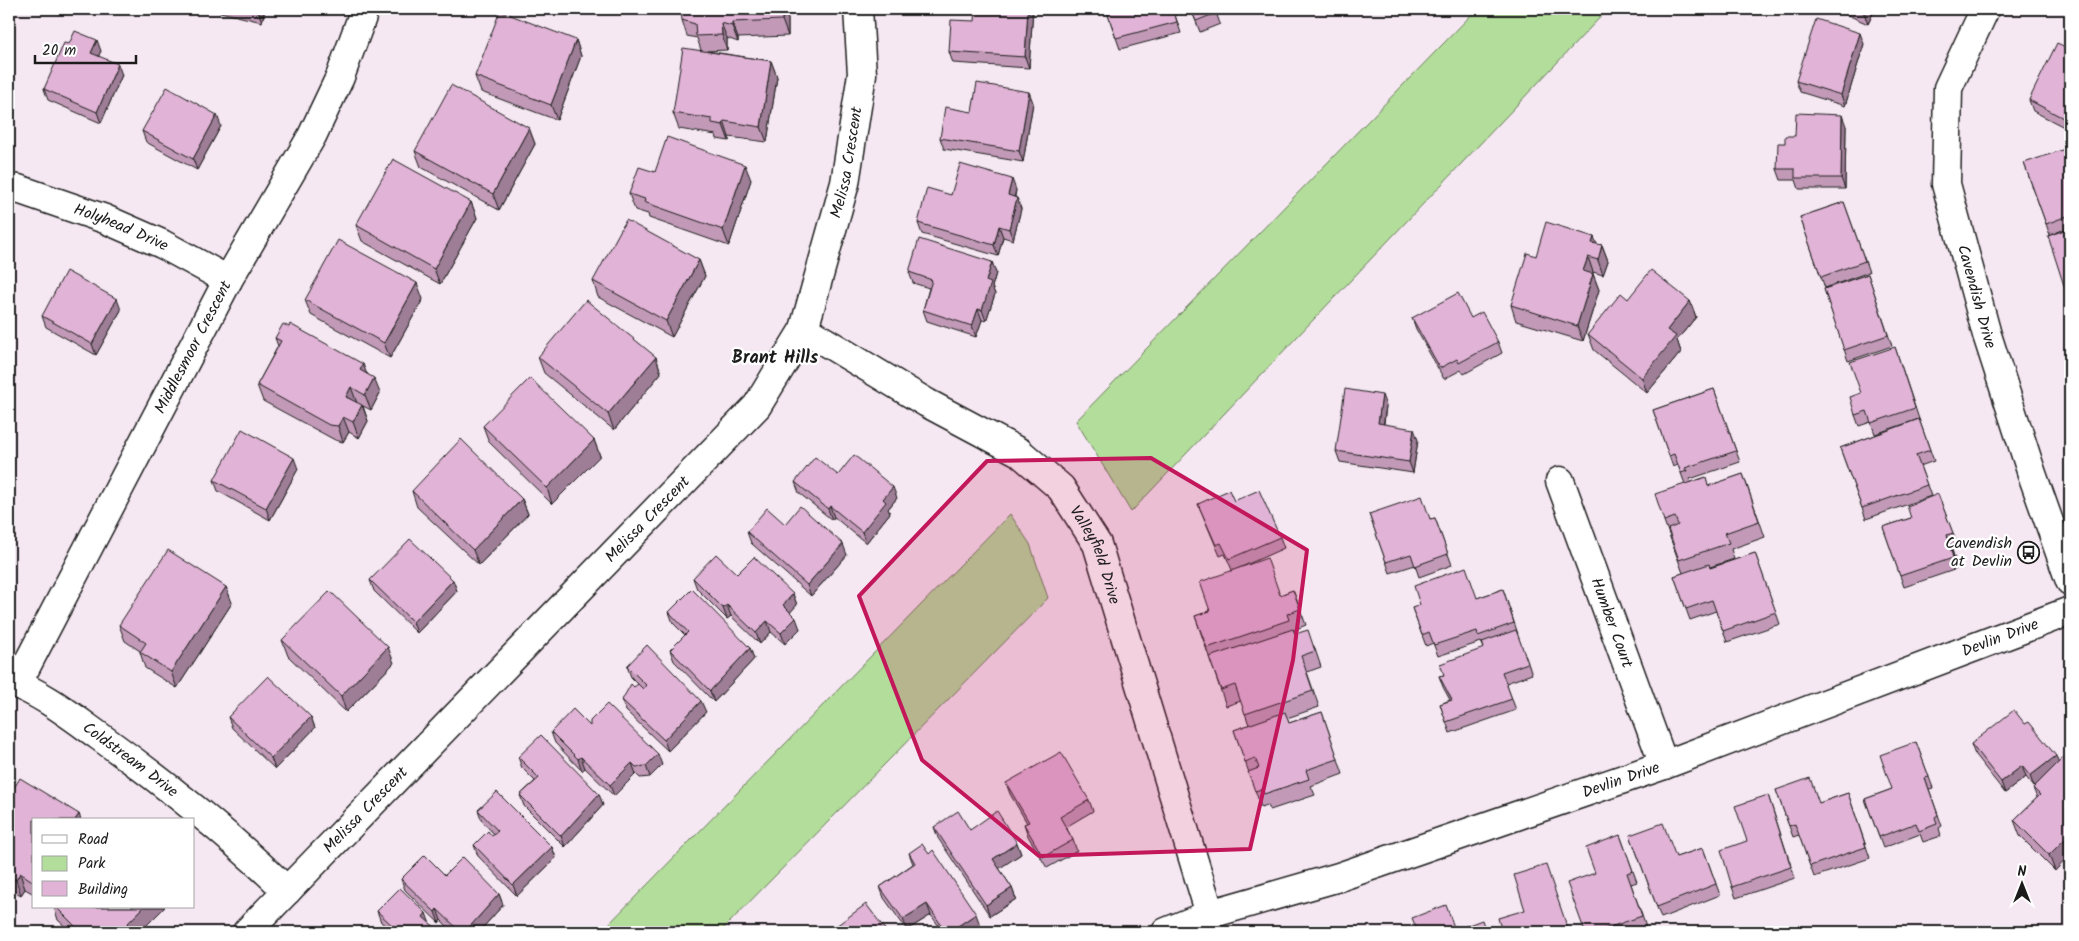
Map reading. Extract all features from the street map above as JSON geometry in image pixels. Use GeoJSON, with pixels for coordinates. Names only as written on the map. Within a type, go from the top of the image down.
{"type":"FeatureCollection","features":[{"type":"Feature","properties":{"kind":"street","name":"Middlesmoor Crescent"},"geometry":{"type":"LineString","coordinates":[[13,683],[228,280],[312,136],[340,77],[362,17],[362,9]]}},
{"type":"Feature","properties":{"kind":"street","name":"Melissa Crescent"},"geometry":{"type":"LineString","coordinates":[[247,932],[757,406],[804,329],[845,183],[862,74],[858,9]]}},
{"type":"Feature","properties":{"kind":"street","name":"Cavendish Drive"},"geometry":{"type":"LineString","coordinates":[[1985,9],[1948,88],[1946,184],[1987,335],[2032,474],[2070,581]]}},
{"type":"Feature","properties":{"kind":"street","name":"Holyhead Drive"},"geometry":{"type":"LineString","coordinates":[[9,188],[18,189],[105,219],[162,244],[228,280]]}},
{"type":"Feature","properties":{"kind":"street","name":"Valleyfield Drive"},"geometry":{"type":"LineString","coordinates":[[804,329],[927,403],[1019,452],[1061,488],[1097,544],[1210,914]]}},
{"type":"Feature","properties":{"kind":"street","name":"Humber Court"},"geometry":{"type":"LineString","coordinates":[[1560,480],[1664,765]]}},
{"type":"Feature","properties":{"kind":"street","name":"Devlin Drive"},"geometry":{"type":"LineString","coordinates":[[1166,932],[1210,914],[1338,877],[1664,765],[2070,611]]}},
{"type":"Feature","properties":{"kind":"street","name":"Coldstream Drive"},"geometry":{"type":"LineString","coordinates":[[13,683],[63,710],[151,773],[244,850],[287,891]]}},
{"type":"Feature","properties":{"kind":"highlighted area"},"geometry":{"type":"Polygon","coordinates":[[[1151,458],[1307,550],[1293,660],[1250,849],[1039,856],[922,760],[859,596],[987,461],[1151,458]]]}},
{"type":"Feature","properties":{"kind":"green space"},"geometry":{"type":"Polygon","coordinates":[[[1477,9],[1608,9],[1131,512],[1076,421],[1477,9]]]}},
{"type":"Feature","properties":{"kind":"green space"},"geometry":{"type":"Polygon","coordinates":[[[1010,514],[1030,544],[1048,598],[720,932],[601,932],[1010,514]]]}},
{"type":"Feature","properties":{"kind":"building"},"geometry":{"type":"Polygon","coordinates":[[[686,9],[782,9],[782,20],[732,22],[732,26],[721,23],[722,35],[696,36],[695,24],[682,20],[681,11],[686,9]]]}},
{"type":"Feature","properties":{"kind":"building"},"geometry":{"type":"Polygon","coordinates":[[[976,9],[1028,9],[1025,57],[949,52],[951,20],[975,21],[976,9]]]}},
{"type":"Feature","properties":{"kind":"building"},"geometry":{"type":"Polygon","coordinates":[[[1106,9],[1173,9],[1177,22],[1116,38],[1106,9]]]}},
{"type":"Feature","properties":{"kind":"building"},"geometry":{"type":"Polygon","coordinates":[[[1191,9],[1214,9],[1216,13],[1196,21],[1191,9]]]}},
{"type":"Feature","properties":{"kind":"building"},"geometry":{"type":"Polygon","coordinates":[[[1855,9],[1866,9],[1864,13],[1855,9]]]}},
{"type":"Feature","properties":{"kind":"building"},"geometry":{"type":"Polygon","coordinates":[[[500,11],[576,40],[551,105],[475,76],[500,11]]]}},
{"type":"Feature","properties":{"kind":"building"},"geometry":{"type":"Polygon","coordinates":[[[1816,19],[1860,33],[1841,95],[1796,81],[1816,19]]]}},
{"type":"Feature","properties":{"kind":"building"},"geometry":{"type":"Polygon","coordinates":[[[75,31],[97,40],[91,53],[118,64],[97,112],[44,89],[64,43],[69,44],[75,31]]]}},
{"type":"Feature","properties":{"kind":"building"},"geometry":{"type":"Polygon","coordinates":[[[2057,43],[2070,49],[2069,121],[2029,100],[2057,43]]]}},
{"type":"Feature","properties":{"kind":"building"},"geometry":{"type":"Polygon","coordinates":[[[683,48],[771,61],[761,127],[724,121],[723,125],[712,123],[712,119],[673,113],[683,48]]]}},
{"type":"Feature","properties":{"kind":"building"},"geometry":{"type":"Polygon","coordinates":[[[977,83],[1029,92],[1019,151],[940,138],[945,107],[972,112],[977,83]]]}},
{"type":"Feature","properties":{"kind":"building"},"geometry":{"type":"Polygon","coordinates":[[[451,85],[529,128],[493,194],[415,151],[451,85]]]}},
{"type":"Feature","properties":{"kind":"building"},"geometry":{"type":"Polygon","coordinates":[[[167,87],[217,115],[193,159],[142,131],[167,87]]]}},
{"type":"Feature","properties":{"kind":"building"},"geometry":{"type":"Polygon","coordinates":[[[1796,113],[1842,115],[1841,178],[1795,178],[1795,169],[1777,169],[1778,143],[1785,143],[1785,136],[1795,136],[1796,113]]]}},
{"type":"Feature","properties":{"kind":"building"},"geometry":{"type":"Polygon","coordinates":[[[667,137],[745,165],[723,230],[644,202],[645,199],[629,194],[639,167],[655,172],[667,137]]]}},
{"type":"Feature","properties":{"kind":"building"},"geometry":{"type":"Polygon","coordinates":[[[2068,148],[2070,154],[2070,215],[2046,224],[2024,163],[2068,148]]]}},
{"type":"Feature","properties":{"kind":"building"},"geometry":{"type":"Polygon","coordinates":[[[393,159],[471,202],[434,269],[356,225],[393,159]]]}},
{"type":"Feature","properties":{"kind":"building"},"geometry":{"type":"Polygon","coordinates":[[[960,164],[1012,179],[1008,195],[1017,198],[1009,229],[999,226],[994,245],[918,223],[927,188],[951,195],[960,164]]]}},
{"type":"Feature","properties":{"kind":"building"},"geometry":{"type":"Polygon","coordinates":[[[1844,202],[1865,261],[1821,277],[1800,217],[1844,202]]]}},
{"type":"Feature","properties":{"kind":"building"},"geometry":{"type":"Polygon","coordinates":[[[626,220],[699,260],[666,321],[593,281],[626,220]]]}},
{"type":"Feature","properties":{"kind":"building"},"geometry":{"type":"Polygon","coordinates":[[[1546,222],[1594,237],[1592,243],[1602,245],[1598,260],[1588,257],[1583,271],[1593,274],[1577,326],[1511,305],[1527,253],[1536,256],[1546,222]]]}},
{"type":"Feature","properties":{"kind":"building"},"geometry":{"type":"Polygon","coordinates":[[[2070,228],[2070,297],[2068,298],[2048,236],[2070,228]]]}},
{"type":"Feature","properties":{"kind":"building"},"geometry":{"type":"Polygon","coordinates":[[[919,239],[992,262],[986,281],[991,283],[982,310],[978,309],[972,326],[923,310],[932,280],[909,272],[919,239]]]}},
{"type":"Feature","properties":{"kind":"building"},"geometry":{"type":"Polygon","coordinates":[[[338,240],[417,283],[384,343],[305,300],[338,240]]]}},
{"type":"Feature","properties":{"kind":"building"},"geometry":{"type":"Polygon","coordinates":[[[1651,270],[1690,301],[1667,330],[1676,336],[1642,378],[1588,334],[1621,293],[1628,299],[1651,270]]]}},
{"type":"Feature","properties":{"kind":"building"},"geometry":{"type":"Polygon","coordinates":[[[66,271],[117,299],[92,344],[42,316],[66,271]]]}},
{"type":"Feature","properties":{"kind":"building"},"geometry":{"type":"Polygon","coordinates":[[[1868,274],[1888,335],[1844,350],[1824,289],[1868,274]]]}},
{"type":"Feature","properties":{"kind":"building"},"geometry":{"type":"Polygon","coordinates":[[[1458,293],[1471,318],[1482,312],[1498,342],[1459,363],[1457,359],[1440,368],[1412,318],[1458,293]]]}},
{"type":"Feature","properties":{"kind":"building"},"geometry":{"type":"Polygon","coordinates":[[[586,300],[656,357],[608,414],[538,357],[586,300]]]}},
{"type":"Feature","properties":{"kind":"building"},"geometry":{"type":"Polygon","coordinates":[[[283,324],[289,327],[290,324],[363,364],[360,370],[374,378],[365,395],[351,387],[346,397],[362,405],[353,422],[343,417],[338,426],[329,425],[257,385],[281,341],[275,338],[283,324]]]}},
{"type":"Feature","properties":{"kind":"building"},"geometry":{"type":"Polygon","coordinates":[[[1895,347],[1915,408],[1871,423],[1867,411],[1855,415],[1850,397],[1861,393],[1850,362],[1895,347]]]}},
{"type":"Feature","properties":{"kind":"building"},"geometry":{"type":"Polygon","coordinates":[[[530,378],[594,440],[547,488],[483,426],[530,378]]]}},
{"type":"Feature","properties":{"kind":"building"},"geometry":{"type":"Polygon","coordinates":[[[1345,389],[1382,395],[1378,423],[1414,429],[1409,462],[1336,451],[1345,389]]]}},
{"type":"Feature","properties":{"kind":"building"},"geometry":{"type":"Polygon","coordinates":[[[1714,389],[1736,451],[1685,468],[1687,471],[1681,473],[1674,454],[1669,456],[1653,410],[1714,389]]]}},
{"type":"Feature","properties":{"kind":"building"},"geometry":{"type":"Polygon","coordinates":[[[1919,419],[1930,450],[1916,455],[1927,485],[1862,508],[1840,448],[1919,419]]]}},
{"type":"Feature","properties":{"kind":"building"},"geometry":{"type":"Polygon","coordinates":[[[242,429],[294,458],[266,508],[214,480],[242,429]]]}},
{"type":"Feature","properties":{"kind":"building"},"geometry":{"type":"Polygon","coordinates":[[[461,439],[522,499],[473,550],[412,491],[461,439]]]}},
{"type":"Feature","properties":{"kind":"building"},"geometry":{"type":"Polygon","coordinates":[[[854,455],[893,487],[883,499],[886,502],[862,532],[830,506],[828,509],[795,482],[815,457],[838,475],[854,455]]]}},
{"type":"Feature","properties":{"kind":"building"},"geometry":{"type":"Polygon","coordinates":[[[1743,474],[1759,521],[1725,533],[1729,543],[1679,560],[1668,529],[1678,525],[1675,517],[1664,521],[1655,494],[1706,477],[1708,486],[1743,474]]]}},
{"type":"Feature","properties":{"kind":"building"},"geometry":{"type":"Polygon","coordinates":[[[1229,490],[1234,501],[1259,490],[1280,537],[1229,559],[1221,543],[1216,545],[1198,504],[1229,490]]]}},
{"type":"Feature","properties":{"kind":"building"},"geometry":{"type":"Polygon","coordinates":[[[1938,494],[1953,533],[1947,535],[1953,558],[1900,576],[1883,527],[1911,518],[1907,506],[1938,494]]]}},
{"type":"Feature","properties":{"kind":"building"},"geometry":{"type":"Polygon","coordinates":[[[1422,496],[1430,519],[1435,518],[1448,554],[1415,566],[1411,554],[1386,562],[1369,514],[1422,496]]]}},
{"type":"Feature","properties":{"kind":"building"},"geometry":{"type":"Polygon","coordinates":[[[800,506],[843,544],[807,585],[747,532],[767,508],[785,524],[800,506]]]}},
{"type":"Feature","properties":{"kind":"building"},"geometry":{"type":"Polygon","coordinates":[[[410,539],[453,580],[413,622],[370,580],[410,539]]]}},
{"type":"Feature","properties":{"kind":"building"},"geometry":{"type":"Polygon","coordinates":[[[168,550],[226,587],[171,672],[140,652],[146,643],[119,625],[168,550]]]}},
{"type":"Feature","properties":{"kind":"building"},"geometry":{"type":"Polygon","coordinates":[[[1755,553],[1776,612],[1723,631],[1712,600],[1686,609],[1674,576],[1709,564],[1710,568],[1755,553]]]}},
{"type":"Feature","properties":{"kind":"building"},"geometry":{"type":"Polygon","coordinates":[[[716,554],[737,574],[754,557],[793,594],[783,605],[796,618],[781,633],[767,621],[756,633],[727,605],[723,608],[693,578],[716,554]]]}},
{"type":"Feature","properties":{"kind":"building"},"geometry":{"type":"Polygon","coordinates":[[[1267,558],[1280,595],[1293,590],[1300,609],[1287,614],[1289,620],[1207,648],[1195,616],[1210,611],[1200,582],[1267,558]]]}},
{"type":"Feature","properties":{"kind":"building"},"geometry":{"type":"Polygon","coordinates":[[[1466,567],[1477,598],[1503,589],[1514,623],[1478,636],[1477,631],[1434,645],[1429,632],[1422,635],[1412,608],[1420,605],[1414,586],[1466,567]]]}},
{"type":"Feature","properties":{"kind":"building"},"geometry":{"type":"Polygon","coordinates":[[[692,589],[750,648],[710,691],[670,650],[688,632],[669,612],[692,589]]]}},
{"type":"Feature","properties":{"kind":"building"},"geometry":{"type":"Polygon","coordinates":[[[330,591],[388,647],[341,696],[282,640],[330,591]]]}},
{"type":"Feature","properties":{"kind":"building"},"geometry":{"type":"Polygon","coordinates":[[[1293,629],[1295,634],[1308,630],[1315,651],[1301,656],[1313,691],[1245,714],[1235,685],[1221,690],[1209,657],[1293,629]]]}},
{"type":"Feature","properties":{"kind":"building"},"geometry":{"type":"Polygon","coordinates":[[[1516,630],[1528,663],[1502,672],[1512,699],[1446,722],[1440,704],[1452,700],[1439,676],[1444,675],[1440,664],[1484,648],[1482,642],[1516,630]]]}},
{"type":"Feature","properties":{"kind":"building"},"geometry":{"type":"Polygon","coordinates":[[[647,645],[701,701],[664,740],[622,700],[631,684],[634,687],[638,684],[643,689],[646,685],[627,666],[647,645]]]}},
{"type":"Feature","properties":{"kind":"building"},"geometry":{"type":"Polygon","coordinates":[[[268,676],[311,717],[271,758],[228,717],[268,676]]]}},
{"type":"Feature","properties":{"kind":"building"},"geometry":{"type":"Polygon","coordinates":[[[607,704],[658,754],[646,766],[636,767],[632,763],[610,785],[581,757],[578,759],[551,732],[573,709],[590,726],[590,721],[607,704]]]}},
{"type":"Feature","properties":{"kind":"building"},"geometry":{"type":"Polygon","coordinates":[[[2014,710],[2025,724],[2029,722],[2056,756],[2030,776],[2022,766],[2001,782],[1971,744],[2014,710]]]}},
{"type":"Feature","properties":{"kind":"building"},"geometry":{"type":"Polygon","coordinates":[[[1285,712],[1289,723],[1322,712],[1338,759],[1306,770],[1309,779],[1264,794],[1262,789],[1255,791],[1248,772],[1259,768],[1255,758],[1245,762],[1234,730],[1285,712]]]}},
{"type":"Feature","properties":{"kind":"building"},"geometry":{"type":"Polygon","coordinates":[[[541,735],[599,794],[561,836],[520,795],[539,778],[518,757],[541,735]]]}},
{"type":"Feature","properties":{"kind":"building"},"geometry":{"type":"Polygon","coordinates":[[[1916,742],[1929,777],[1925,778],[1938,815],[1935,817],[1937,824],[1919,831],[1916,823],[1879,837],[1865,799],[1892,789],[1880,755],[1916,742]]]}},
{"type":"Feature","properties":{"kind":"building"},"geometry":{"type":"Polygon","coordinates":[[[2070,751],[2070,834],[2049,855],[2014,820],[2040,795],[2033,788],[2070,751]]]}},
{"type":"Feature","properties":{"kind":"building"},"geometry":{"type":"Polygon","coordinates":[[[1061,752],[1089,800],[1060,817],[1073,840],[1043,857],[1024,824],[1029,822],[1006,783],[1061,752]]]}},
{"type":"Feature","properties":{"kind":"building"},"geometry":{"type":"Polygon","coordinates":[[[20,778],[79,814],[76,818],[32,818],[32,881],[20,873],[16,880],[9,875],[9,796],[20,778]]]}},
{"type":"Feature","properties":{"kind":"building"},"geometry":{"type":"Polygon","coordinates":[[[1810,778],[1819,803],[1848,793],[1866,847],[1810,866],[1795,824],[1789,826],[1776,790],[1810,778]]]}},
{"type":"Feature","properties":{"kind":"building"},"geometry":{"type":"Polygon","coordinates":[[[497,792],[552,847],[513,885],[474,845],[488,831],[492,836],[498,831],[478,810],[497,792]]]}},
{"type":"Feature","properties":{"kind":"building"},"geometry":{"type":"Polygon","coordinates":[[[1768,795],[1791,867],[1732,887],[1721,850],[1747,841],[1735,806],[1768,795]]]}},
{"type":"Feature","properties":{"kind":"building"},"geometry":{"type":"Polygon","coordinates":[[[958,811],[970,830],[997,811],[1017,843],[993,859],[1012,888],[986,905],[934,827],[958,811]]]}},
{"type":"Feature","properties":{"kind":"building"},"geometry":{"type":"Polygon","coordinates":[[[1663,823],[1676,857],[1703,848],[1716,884],[1657,907],[1630,835],[1663,823]]]}},
{"type":"Feature","properties":{"kind":"building"},"geometry":{"type":"Polygon","coordinates":[[[1620,835],[1633,871],[1627,873],[1642,916],[1596,932],[1585,932],[1567,883],[1595,873],[1586,848],[1620,835]]]}},
{"type":"Feature","properties":{"kind":"building"},"geometry":{"type":"Polygon","coordinates":[[[922,844],[929,854],[933,850],[976,914],[949,932],[946,932],[927,904],[903,919],[880,887],[915,863],[909,853],[922,844]]]}},
{"type":"Feature","properties":{"kind":"building"},"geometry":{"type":"Polygon","coordinates":[[[425,855],[445,875],[463,857],[499,894],[465,932],[461,932],[437,909],[435,912],[401,879],[425,855]]]}},
{"type":"Feature","properties":{"kind":"building"},"geometry":{"type":"Polygon","coordinates":[[[1546,865],[1569,932],[1502,932],[1498,918],[1525,910],[1514,875],[1546,865]]]}},
{"type":"Feature","properties":{"kind":"building"},"geometry":{"type":"Polygon","coordinates":[[[400,888],[426,913],[423,917],[440,932],[397,932],[377,911],[400,888]]]}},
{"type":"Feature","properties":{"kind":"building"},"geometry":{"type":"Polygon","coordinates":[[[866,904],[887,932],[828,932],[866,904]]]}},
{"type":"Feature","properties":{"kind":"building"},"geometry":{"type":"Polygon","coordinates":[[[1446,905],[1455,930],[1482,920],[1486,932],[1418,932],[1412,918],[1446,905]]]}},
{"type":"Feature","properties":{"kind":"building"},"geometry":{"type":"Polygon","coordinates":[[[57,908],[143,908],[119,932],[81,932],[57,908]]]}},
{"type":"Feature","properties":{"kind":"building"},"geometry":{"type":"Polygon","coordinates":[[[391,927],[396,932],[386,932],[391,927]]]}},
{"type":"Feature","properties":{"kind":"place","name":"Cavendish at Devlin"},"geometry":{"type":"Point","coordinates":[2028,552]}},
{"type":"Feature","properties":{"kind":"district","name":"Brant Hills"},"geometry":{"type":"Point","coordinates":[775,358]}}]}
